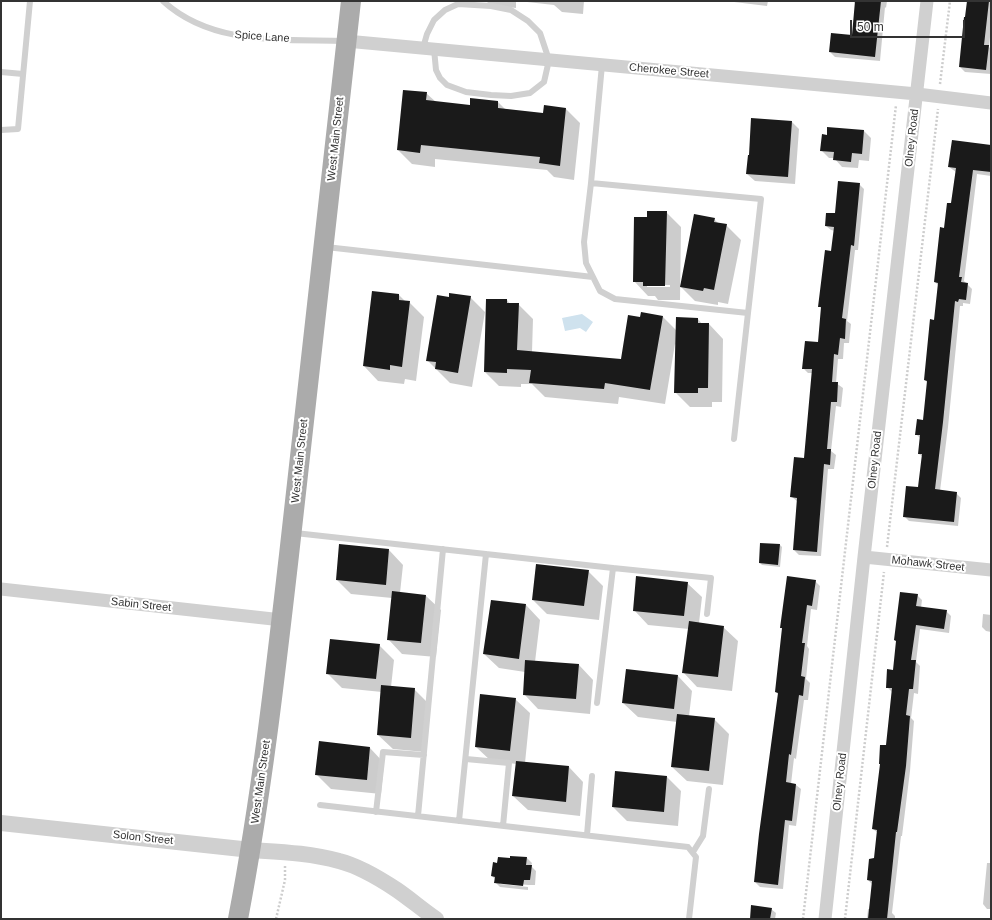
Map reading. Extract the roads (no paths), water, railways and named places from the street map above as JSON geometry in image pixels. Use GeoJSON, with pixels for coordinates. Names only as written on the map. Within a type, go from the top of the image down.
{"type":"FeatureCollection","features":[{"type":"Feature","properties":{"kind":"main road","name":"West Main Street"},"geometry":{"type":"LineString","coordinates":[[238,919],[251,850],[282,620],[351,1]]}},
{"type":"Feature","properties":{"kind":"street","name":"Olney Road"},"geometry":{"type":"LineString","coordinates":[[825,919],[864,557],[927,1]]}},
{"type":"Feature","properties":{"kind":"street","name":"Cherokee Street"},"geometry":{"type":"LineString","coordinates":[[346,41],[897,92],[991,104]]}},
{"type":"Feature","properties":{"kind":"street","name":"Mohawk Street"},"geometry":{"type":"LineString","coordinates":[[864,557],[991,570]]}},
{"type":"Feature","properties":{"kind":"street","name":"Sabin Street"},"geometry":{"type":"LineString","coordinates":[[1,590],[282,620]]}},
{"type":"Feature","properties":{"kind":"street","name":"Solon Street"},"geometry":{"type":"LineString","coordinates":[[1,823],[320,856],[341,861],[360,869],[397,890],[433,918]]}},
{"type":"Feature","properties":{"kind":"lane"},"geometry":{"type":"LineString","coordinates":[[1,130],[18,129],[30,1]]}},
{"type":"Feature","properties":{"kind":"lane","name":"Spice Lane"},"geometry":{"type":"LineString","coordinates":[[163,1],[187,19],[211,30],[230,35],[254,39],[346,41]]}},
{"type":"Feature","properties":{"kind":"lane"},"geometry":{"type":"LineString","coordinates":[[458,4],[491,6],[511,10],[528,21],[540,32],[549,60],[544,82],[530,93],[512,96],[466,92],[447,85],[440,78],[429,48],[427,34],[434,20],[445,10],[458,4]]}},
{"type":"Feature","properties":{"kind":"lane"},"geometry":{"type":"LineString","coordinates":[[602,65],[584,242],[586,263],[600,291],[615,299],[748,313]]}},
{"type":"Feature","properties":{"kind":"lane"},"geometry":{"type":"LineString","coordinates":[[1,72],[23,74]]}},
{"type":"Feature","properties":{"kind":"lane"},"geometry":{"type":"LineString","coordinates":[[591,183],[761,199],[734,439]]}},
{"type":"Feature","properties":{"kind":"lane"},"geometry":{"type":"LineString","coordinates":[[324,246],[593,277]]}},
{"type":"Feature","properties":{"kind":"lane"},"geometry":{"type":"LineString","coordinates":[[292,532],[710,578],[707,614]]}},
{"type":"Feature","properties":{"kind":"lane"},"geometry":{"type":"LineString","coordinates":[[418,816],[443,549]]}},
{"type":"Feature","properties":{"kind":"lane"},"geometry":{"type":"LineString","coordinates":[[460,821],[486,554]]}},
{"type":"Feature","properties":{"kind":"lane"},"geometry":{"type":"LineString","coordinates":[[597,703],[613,568]]}},
{"type":"Feature","properties":{"kind":"lane"},"geometry":{"type":"LineString","coordinates":[[376,812],[383,752],[424,755]]}},
{"type":"Feature","properties":{"kind":"lane"},"geometry":{"type":"LineString","coordinates":[[466,759],[509,763],[503,826]]}},
{"type":"Feature","properties":{"kind":"lane"},"geometry":{"type":"LineString","coordinates":[[587,835],[592,776]]}},
{"type":"Feature","properties":{"kind":"lane"},"geometry":{"type":"LineString","coordinates":[[693,852],[703,836],[709,789]]}},
{"type":"Feature","properties":{"kind":"lane"},"geometry":{"type":"LineString","coordinates":[[320,805],[688,847],[696,857],[689,919]]}},
{"type":"Feature","properties":{"kind":"water"},"geometry":{"type":"Polygon","coordinates":[[[582,314],[593,322],[586,332],[580,328],[565,331],[562,318],[582,314]]]}}]}
